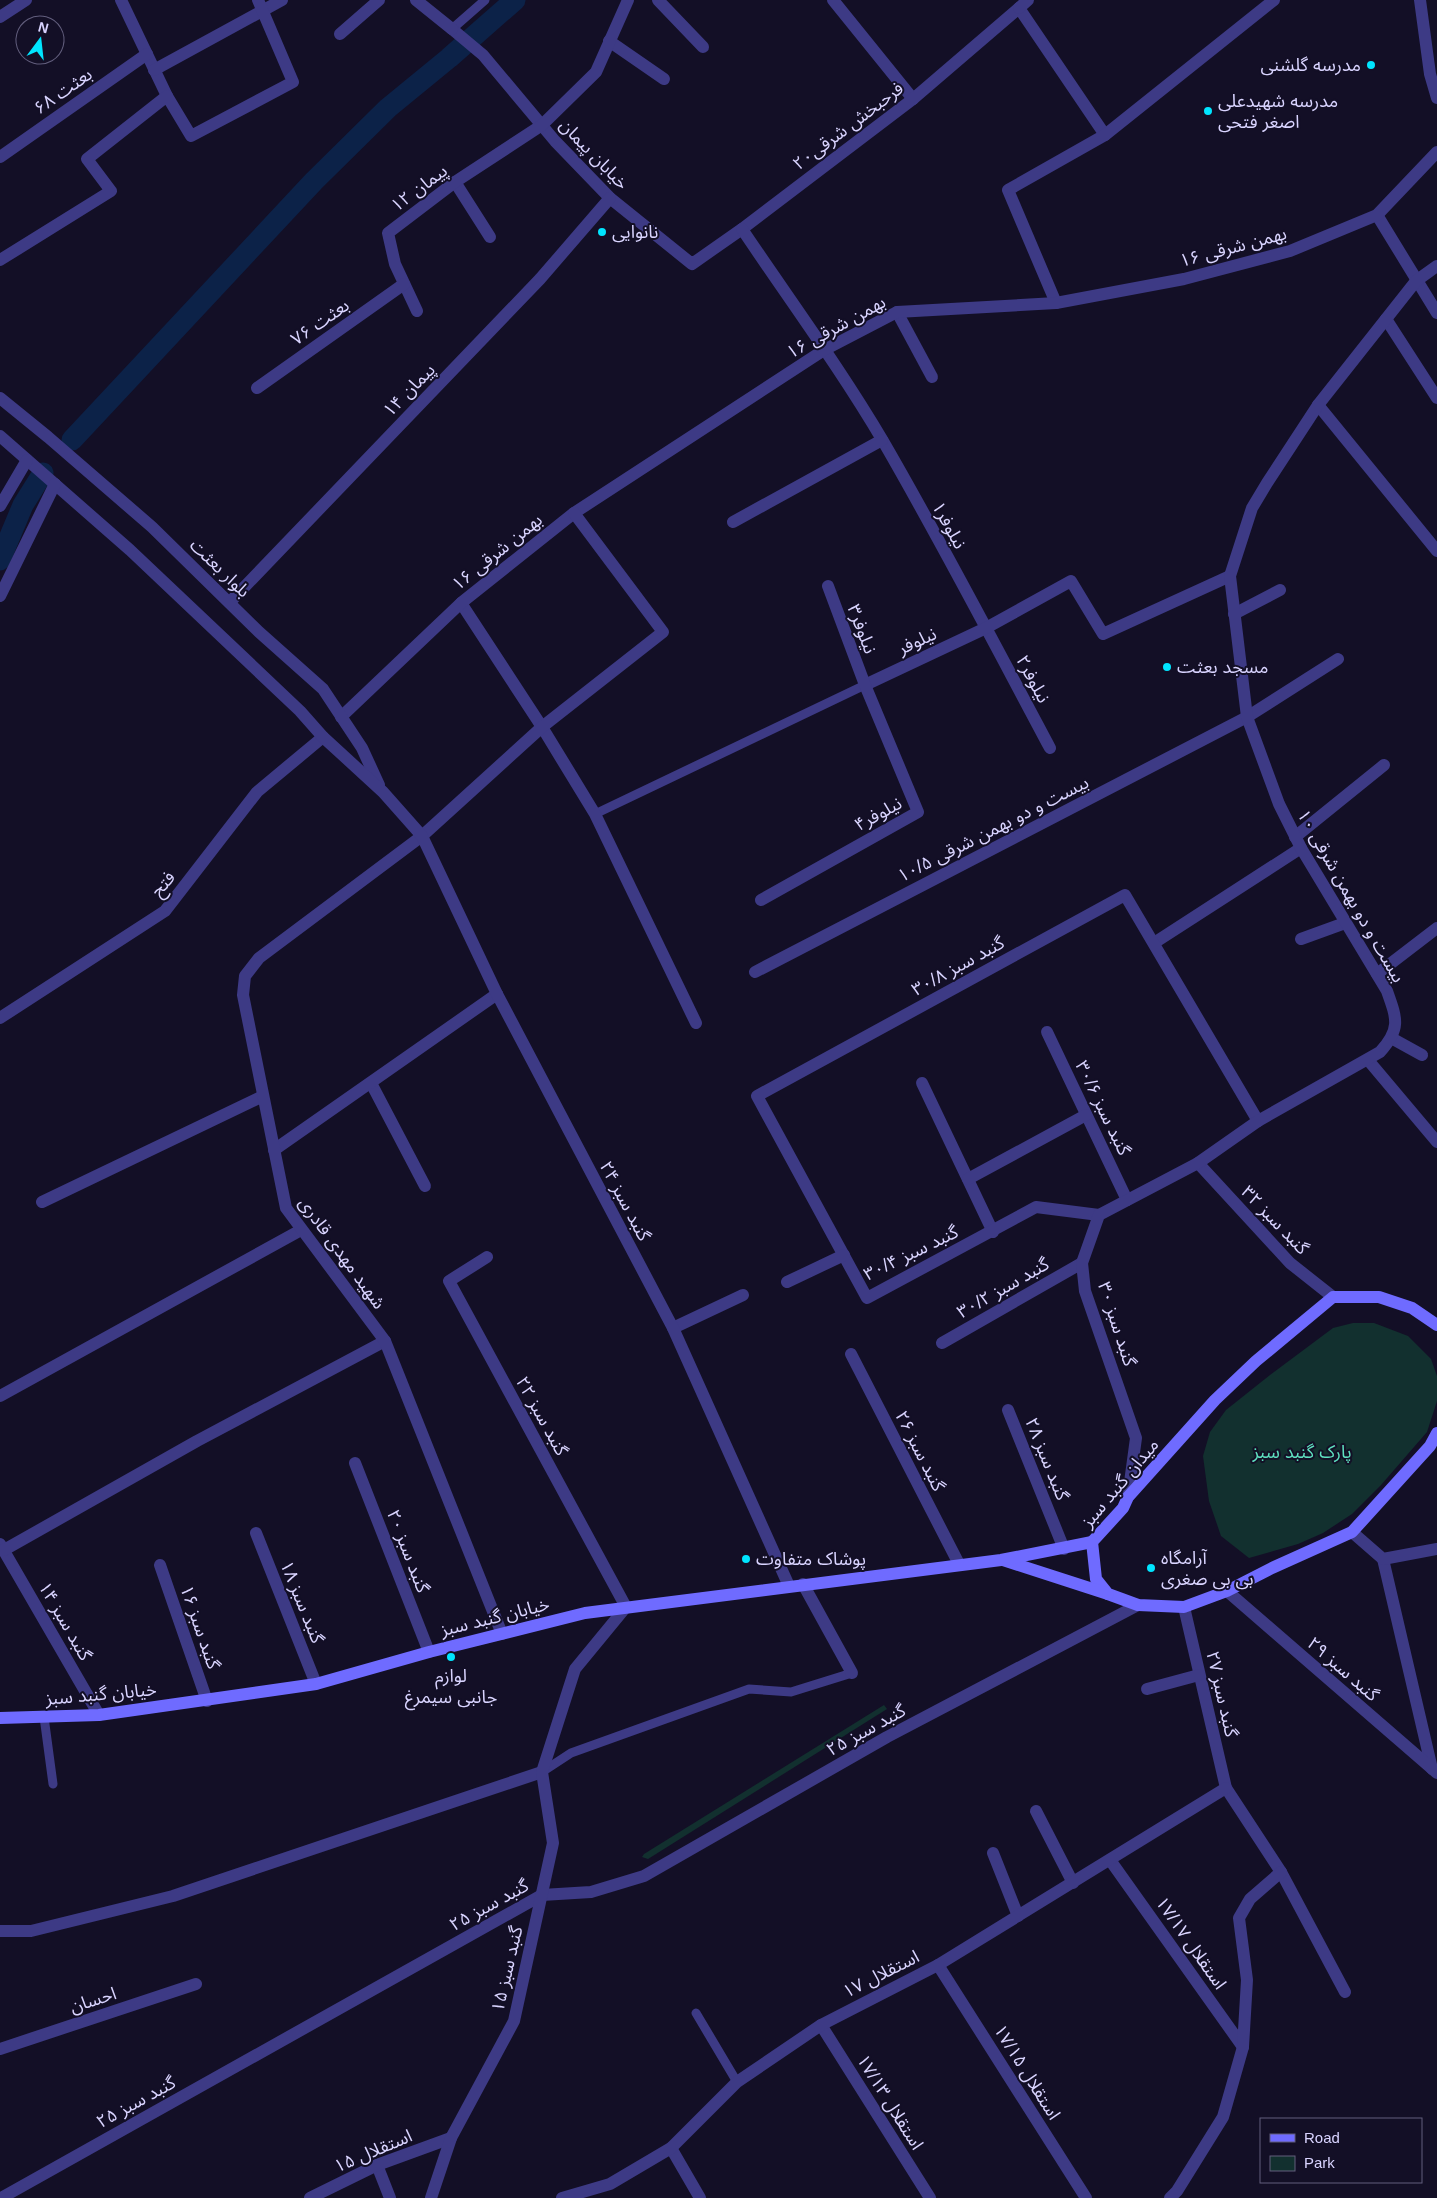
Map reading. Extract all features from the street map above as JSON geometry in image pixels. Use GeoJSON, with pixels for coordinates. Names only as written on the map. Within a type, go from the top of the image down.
{"type":"FeatureCollection","features":[{"type":"Feature","properties":{"kind":"main road"},"geometry":{"type":"LineString","coordinates":[[1333,1297],[1379,1297],[1412,1308],[1437,1325]]}},
{"type":"Feature","properties":{"kind":"main road","name":"میدان گنبد سبز"},"geometry":{"type":"LineString","coordinates":[[1108,1594],[1096,1579],[1092,1542],[1123,1508],[1128,1497],[1222,1394],[1256,1361],[1333,1297]]}},
{"type":"Feature","properties":{"kind":"main road"},"geometry":{"type":"LineString","coordinates":[[1108,1594],[1138,1604],[1184,1607],[1227,1591],[1272,1568],[1352,1532],[1430,1446],[1437,1433]]}},
{"type":"Feature","properties":{"kind":"main road","name":"خیابان گنبد سبز"},"geometry":{"type":"LineString","coordinates":[[0,1718],[99,1715],[316,1684],[428,1652],[585,1613],[1001,1560],[1092,1542]]}},
{"type":"Feature","properties":{"kind":"main road","name":"خیابان گنبد سبز"},"geometry":{"type":"LineString","coordinates":[[1001,1560],[1108,1594]]}},
{"type":"Feature","properties":{"kind":"street"},"geometry":{"type":"LineString","coordinates":[[0,17],[26,0]]}},
{"type":"Feature","properties":{"kind":"street"},"geometry":{"type":"LineString","coordinates":[[121,0],[167,96],[191,136],[293,82],[261,6]]}},
{"type":"Feature","properties":{"kind":"street"},"geometry":{"type":"LineString","coordinates":[[154,70],[261,6],[282,0]]}},
{"type":"Feature","properties":{"kind":"street"},"geometry":{"type":"LineString","coordinates":[[340,34],[379,0]]}},
{"type":"Feature","properties":{"kind":"street"},"geometry":{"type":"LineString","coordinates":[[416,0],[457,32]]}},
{"type":"Feature","properties":{"kind":"street","name":"پیمان ۱۲"},"geometry":{"type":"LineString","coordinates":[[417,311],[395,264],[388,233],[455,182],[542,125],[596,72],[628,0]]}},
{"type":"Feature","properties":{"kind":"street"},"geometry":{"type":"LineString","coordinates":[[658,0],[704,47]]}},
{"type":"Feature","properties":{"kind":"street"},"geometry":{"type":"LineString","coordinates":[[833,0],[913,99]]}},
{"type":"Feature","properties":{"kind":"street"},"geometry":{"type":"LineString","coordinates":[[1056,303],[1008,190],[1105,135],[1274,0]]}},
{"type":"Feature","properties":{"kind":"street"},"geometry":{"type":"LineString","coordinates":[[1420,0],[1430,74],[1437,98]]}},
{"type":"Feature","properties":{"kind":"street","name":"فرحبخش شرقی۲۰"},"geometry":{"type":"LineString","coordinates":[[692,264],[742,229],[913,99],[1023,4],[1105,135]]}},
{"type":"Feature","properties":{"kind":"street","name":"خیابان پیمان"},"geometry":{"type":"LineString","coordinates":[[457,32],[483,55],[542,125],[610,198],[692,264]]}},
{"type":"Feature","properties":{"kind":"street"},"geometry":{"type":"LineString","coordinates":[[609,41],[664,79]]}},
{"type":"Feature","properties":{"kind":"street","name":"بعثت ۶۸"},"geometry":{"type":"LineString","coordinates":[[0,157],[146,54]]}},
{"type":"Feature","properties":{"kind":"street"},"geometry":{"type":"LineString","coordinates":[[0,260],[111,191],[86,159],[167,96]]}},
{"type":"Feature","properties":{"kind":"street"},"geometry":{"type":"LineString","coordinates":[[1437,152],[1377,215],[1437,313]]}},
{"type":"Feature","properties":{"kind":"street"},"geometry":{"type":"LineString","coordinates":[[455,182],[490,236]]}},
{"type":"Feature","properties":{"kind":"street","name":"پیمان ۱۴"},"geometry":{"type":"LineString","coordinates":[[230,602],[540,279],[610,198]]}},
{"type":"Feature","properties":{"kind":"street","name":"بهمن شرقی ۱۶"},"geometry":{"type":"LineString","coordinates":[[341,717],[461,602],[574,513],[824,350],[896,312],[1056,303],[1184,278],[1290,251],[1377,215]]}},
{"type":"Feature","properties":{"kind":"street","name":"نیلوفر۱"},"geometry":{"type":"LineString","coordinates":[[742,229],[882,440],[986,628]]}},
{"type":"Feature","properties":{"kind":"street","name":"بیست و دو بهمن شرقی ۱۰"},"geometry":{"type":"LineString","coordinates":[[1393,1039],[1395,1028],[1394,1012],[1387,991],[1298,843],[1279,804],[1247,717],[1230,576],[1252,508],[1318,405],[1416,281],[1437,266]]}},
{"type":"Feature","properties":{"kind":"street","name":"بعثت ۷۶"},"geometry":{"type":"LineString","coordinates":[[257,388],[404,284]]}},
{"type":"Feature","properties":{"kind":"street"},"geometry":{"type":"LineString","coordinates":[[896,312],[932,377]]}},
{"type":"Feature","properties":{"kind":"street"},"geometry":{"type":"LineString","coordinates":[[1386,319],[1437,398]]}},
{"type":"Feature","properties":{"kind":"street","name":"بلوار بعثت"},"geometry":{"type":"LineString","coordinates":[[0,398],[48,436],[152,527],[259,632],[323,689],[362,748],[383,792]]}},
{"type":"Feature","properties":{"kind":"street"},"geometry":{"type":"LineString","coordinates":[[1318,405],[1437,551]]}},
{"type":"Feature","properties":{"kind":"street","name":"بلوار بعثت"},"geometry":{"type":"LineString","coordinates":[[0,436],[130,550],[300,711],[323,737],[383,792],[422,836]]}},
{"type":"Feature","properties":{"kind":"street"},"geometry":{"type":"LineString","coordinates":[[733,522],[882,440]]}},
{"type":"Feature","properties":{"kind":"street"},"geometry":{"type":"LineString","coordinates":[[0,506],[27,460]]}},
{"type":"Feature","properties":{"kind":"street"},"geometry":{"type":"LineString","coordinates":[[0,596],[55,484]]}},
{"type":"Feature","properties":{"kind":"street","name":"شهید مهدی قادری"},"geometry":{"type":"LineString","coordinates":[[502,1634],[385,1341],[300,1230],[286,1208],[243,996],[245,976],[259,958],[422,836],[542,727],[663,632],[574,513]]}},
{"type":"Feature","properties":{"kind":"street","name":"نیلوفر"},"geometry":{"type":"LineString","coordinates":[[865,685],[986,628],[1071,581],[1103,634],[1230,576]]}},
{"type":"Feature","properties":{"kind":"street","name":"نیلوفر۳"},"geometry":{"type":"LineString","coordinates":[[828,586],[865,685]]}},
{"type":"Feature","properties":{"kind":"street"},"geometry":{"type":"LineString","coordinates":[[1234,614],[1280,590]]}},
{"type":"Feature","properties":{"kind":"street"},"geometry":{"type":"LineString","coordinates":[[461,602],[542,727],[595,814],[696,1022]]}},
{"type":"Feature","properties":{"kind":"street","name":"نیلوفر۲"},"geometry":{"type":"LineString","coordinates":[[986,628],[1050,748]]}},
{"type":"Feature","properties":{"kind":"street","name":"بیست و دو بهمن شرقی ۱۰/۵"},"geometry":{"type":"LineString","coordinates":[[756,972],[1247,717],[1338,660]]}},
{"type":"Feature","properties":{"kind":"street","name":"نیلوفر۴"},"geometry":{"type":"LineString","coordinates":[[760,900],[918,812],[865,685]]}},
{"type":"Feature","properties":{"kind":"street","name":"فتح"},"geometry":{"type":"LineString","coordinates":[[0,1018],[165,911],[257,792],[323,737]]}},
{"type":"Feature","properties":{"kind":"street"},"geometry":{"type":"LineString","coordinates":[[1258,1121],[1154,943],[1298,843],[1384,765]]}},
{"type":"Feature","properties":{"kind":"street","name":"گنبد سبز ۲۴"},"geometry":{"type":"LineString","coordinates":[[422,836],[497,994],[673,1328],[789,1586]]}},
{"type":"Feature","properties":{"kind":"street","name":"گنبد سبز ۳۰/۸"},"geometry":{"type":"LineString","coordinates":[[757,1096],[1125,895],[1154,943]]}},
{"type":"Feature","properties":{"kind":"street"},"geometry":{"type":"LineString","coordinates":[[1301,939],[1345,923]]}},
{"type":"Feature","properties":{"kind":"street"},"geometry":{"type":"LineString","coordinates":[[1377,974],[1437,928]]}},
{"type":"Feature","properties":{"kind":"street"},"geometry":{"type":"LineString","coordinates":[[274,1150],[497,994]]}},
{"type":"Feature","properties":{"kind":"street","name":"گنبد سبز ۳۰/۶"},"geometry":{"type":"LineString","coordinates":[[1047,1032],[1127,1200]]}},
{"type":"Feature","properties":{"kind":"street"},"geometry":{"type":"LineString","coordinates":[[1099,1214],[1198,1162],[1258,1121],[1368,1060],[1380,1052],[1393,1039],[1422,1055]]}},
{"type":"Feature","properties":{"kind":"street"},"geometry":{"type":"LineString","coordinates":[[1368,1060],[1437,1142]]}},
{"type":"Feature","properties":{"kind":"street"},"geometry":{"type":"LineString","coordinates":[[371,1083],[425,1186]]}},
{"type":"Feature","properties":{"kind":"street"},"geometry":{"type":"LineString","coordinates":[[922,1083],[993,1232]]}},
{"type":"Feature","properties":{"kind":"street"},"geometry":{"type":"LineString","coordinates":[[42,1202],[263,1096]]}},
{"type":"Feature","properties":{"kind":"street","name":"گنبد سبز ۳۰/۴"},"geometry":{"type":"LineString","coordinates":[[757,1096],[867,1298],[993,1232],[1036,1207],[1099,1214]]}},
{"type":"Feature","properties":{"kind":"street"},"geometry":{"type":"LineString","coordinates":[[968,1178],[1086,1115]]}},
{"type":"Feature","properties":{"kind":"street","name":"گنبد سبز ۳۲"},"geometry":{"type":"LineString","coordinates":[[1198,1162],[1290,1263],[1333,1297]]}},
{"type":"Feature","properties":{"kind":"street","name":"گنبد سبز ۳۰"},"geometry":{"type":"LineString","coordinates":[[1099,1214],[1082,1263],[1085,1291],[1136,1438],[1128,1497]]}},
{"type":"Feature","properties":{"kind":"street"},"geometry":{"type":"LineString","coordinates":[[0,1396],[300,1230]]}},
{"type":"Feature","properties":{"kind":"street"},"geometry":{"type":"LineString","coordinates":[[787,1282],[844,1255]]}},
{"type":"Feature","properties":{"kind":"street","name":"گنبد سبز ۲۲"},"geometry":{"type":"LineString","coordinates":[[488,1257],[449,1281],[626,1607]]}},
{"type":"Feature","properties":{"kind":"street","name":"گنبد سبز ۳۰/۲"},"geometry":{"type":"LineString","coordinates":[[942,1343],[1082,1263]]}},
{"type":"Feature","properties":{"kind":"street"},"geometry":{"type":"LineString","coordinates":[[673,1328],[743,1295]]}},
{"type":"Feature","properties":{"kind":"street"},"geometry":{"type":"LineString","coordinates":[[2,1547],[385,1341]]}},
{"type":"Feature","properties":{"kind":"street","name":"گنبد سبز ۲۶"},"geometry":{"type":"LineString","coordinates":[[851,1354],[959,1564]]}},
{"type":"Feature","properties":{"kind":"street","name":"گنبد سبز ۲۸"},"geometry":{"type":"LineString","coordinates":[[1008,1410],[1064,1549]]}},
{"type":"Feature","properties":{"kind":"street","name":"گنبد سبز ۲۰"},"geometry":{"type":"LineString","coordinates":[[355,1463],[428,1652]]}},
{"type":"Feature","properties":{"kind":"street"},"geometry":{"type":"LineString","coordinates":[[1352,1532],[1383,1559],[1435,1770]]}},
{"type":"Feature","properties":{"kind":"street","name":"گنبد سبز ۱۸"},"geometry":{"type":"LineString","coordinates":[[256,1533],[316,1684]]}},
{"type":"Feature","properties":{"kind":"street","name":"گنبد سبز ۱۴"},"geometry":{"type":"LineString","coordinates":[[2,1547],[99,1715]]}},
{"type":"Feature","properties":{"kind":"street"},"geometry":{"type":"LineString","coordinates":[[1383,1559],[1437,1549]]}},
{"type":"Feature","properties":{"kind":"street","name":"گنبد سبز ۱۶"},"geometry":{"type":"LineString","coordinates":[[160,1565],[207,1701]]}},
{"type":"Feature","properties":{"kind":"street"},"geometry":{"type":"LineString","coordinates":[[803,1584],[852,1673]]}},
{"type":"Feature","properties":{"kind":"street","name":"گنبد سبز ۲۹"},"geometry":{"type":"LineString","coordinates":[[1227,1591],[1435,1770]]}},
{"type":"Feature","properties":{"kind":"street","name":"گنبد سبز ۲۵"},"geometry":{"type":"LineString","coordinates":[[1,2198],[542,1895],[591,1892],[644,1876],[887,1737],[1138,1604]]}},
{"type":"Feature","properties":{"kind":"street","name":"گنبد سبز ۱۵"},"geometry":{"type":"LineString","coordinates":[[431,2198],[451,2138],[514,2021],[553,1843],[542,1772],[575,1669],[626,1607]]}},
{"type":"Feature","properties":{"kind":"street","name":"گنبد سبز ۲۷"},"geometry":{"type":"LineString","coordinates":[[1184,1607],[1226,1788]]}},
{"type":"Feature","properties":{"kind":"street"},"geometry":{"type":"LineString","coordinates":[[1147,1689],[1200,1675]]}},
{"type":"Feature","properties":{"kind":"street"},"geometry":{"type":"LineString","coordinates":[[0,1931],[31,1932],[173,1896],[542,1772]]}},
{"type":"Feature","properties":{"kind":"street"},"geometry":{"type":"LineString","coordinates":[[1226,1788],[1281,1872],[1345,1992]]}},
{"type":"Feature","properties":{"kind":"street","name":"استقلال ۱۷"},"geometry":{"type":"LineString","coordinates":[[562,2198],[610,2184],[671,2148],[737,2082],[821,2025],[938,1966],[1226,1788]]}},
{"type":"Feature","properties":{"kind":"street"},"geometry":{"type":"LineString","coordinates":[[1036,1811],[1073,1882]]}},
{"type":"Feature","properties":{"kind":"street"},"geometry":{"type":"LineString","coordinates":[[992,1854],[1018,1916]]}},
{"type":"Feature","properties":{"kind":"street","name":"استقلال ۱۷/۱۷"},"geometry":{"type":"LineString","coordinates":[[1110,1860],[1243,2047]]}},
{"type":"Feature","properties":{"kind":"street"},"geometry":{"type":"LineString","coordinates":[[1170,2198],[1177,2191],[1223,2117],[1243,2047],[1247,1980],[1239,1918],[1250,1899],[1281,1872]]}},
{"type":"Feature","properties":{"kind":"street","name":"استقلال ۱۷/۱۵"},"geometry":{"type":"LineString","coordinates":[[938,1966],[1086,2198]]}},
{"type":"Feature","properties":{"kind":"street","name":"احسان"},"geometry":{"type":"LineString","coordinates":[[0,2048],[196,1984]]}},
{"type":"Feature","properties":{"kind":"street","name":"استقلال ۱۷/۱۳"},"geometry":{"type":"LineString","coordinates":[[821,2025],[930,2198]]}},
{"type":"Feature","properties":{"kind":"street","name":"استقلال ۱۵"},"geometry":{"type":"LineString","coordinates":[[310,2198],[377,2166],[451,2138]]}},
{"type":"Feature","properties":{"kind":"street"},"geometry":{"type":"LineString","coordinates":[[671,2148],[700,2198]]}},
{"type":"Feature","properties":{"kind":"street"},"geometry":{"type":"LineString","coordinates":[[377,2166],[390,2198]]}},
{"type":"Feature","properties":{"kind":"lane"},"geometry":{"type":"LineString","coordinates":[[457,32],[486,0]]}},
{"type":"Feature","properties":{"kind":"lane","name":"نیلوفر"},"geometry":{"type":"LineString","coordinates":[[595,814],[865,685]]}},
{"type":"Feature","properties":{"kind":"lane"},"geometry":{"type":"LineString","coordinates":[[542,1772],[571,1754],[748,1689],[791,1692],[852,1673]]}},
{"type":"Feature","properties":{"kind":"lane"},"geometry":{"type":"LineString","coordinates":[[44,1717],[53,1784]]}},
{"type":"Feature","properties":{"kind":"lane"},"geometry":{"type":"LineString","coordinates":[[696,2013],[737,2082]]}},
{"type":"Feature","properties":{"kind":"green space","name":"پارک گنبد سبز"},"geometry":{"type":"Polygon","coordinates":[[[1353,1323],[1374,1323],[1408,1336],[1431,1359],[1437,1376],[1437,1401],[1427,1432],[1381,1485],[1352,1514],[1323,1533],[1298,1544],[1249,1558],[1221,1536],[1209,1501],[1203,1456],[1210,1432],[1226,1410],[1270,1375],[1333,1328],[1353,1323]]]}},
{"type":"Feature","properties":{"kind":"green space"},"geometry":{"type":"Polygon","coordinates":[[[884,1705],[887,1709],[648,1859],[642,1857],[644,1854],[884,1705]]]}},
{"type":"Feature","properties":{"kind":"waterway"},"geometry":{"type":"LineString","coordinates":[[72,440],[314,181],[388,108],[515,0]]}},
{"type":"Feature","properties":{"kind":"waterway"},"geometry":{"type":"LineString","coordinates":[[0,560],[23,505],[43,473]]}},
{"type":"Feature","properties":{"kind":"place","name":"مدرسه گلشنی"},"geometry":{"type":"Point","coordinates":[1371,65]}},
{"type":"Feature","properties":{"kind":"place","name":"مدرسه شهیدعلی اصغر فتحی"},"geometry":{"type":"Point","coordinates":[1208,111]}},
{"type":"Feature","properties":{"kind":"place","name":"نانوایی"},"geometry":{"type":"Point","coordinates":[602,232]}},
{"type":"Feature","properties":{"kind":"place","name":"مسجد بعثت"},"geometry":{"type":"Point","coordinates":[1167,667]}},
{"type":"Feature","properties":{"kind":"place","name":"پوشاک متفاوت"},"geometry":{"type":"Point","coordinates":[746,1559]}},
{"type":"Feature","properties":{"kind":"place","name":"آرامگاه بی بی صغری"},"geometry":{"type":"Point","coordinates":[1151,1568]}},
{"type":"Feature","properties":{"kind":"place","name":"لوازم جانبی سیمرغ"},"geometry":{"type":"Point","coordinates":[451,1657]}}]}
